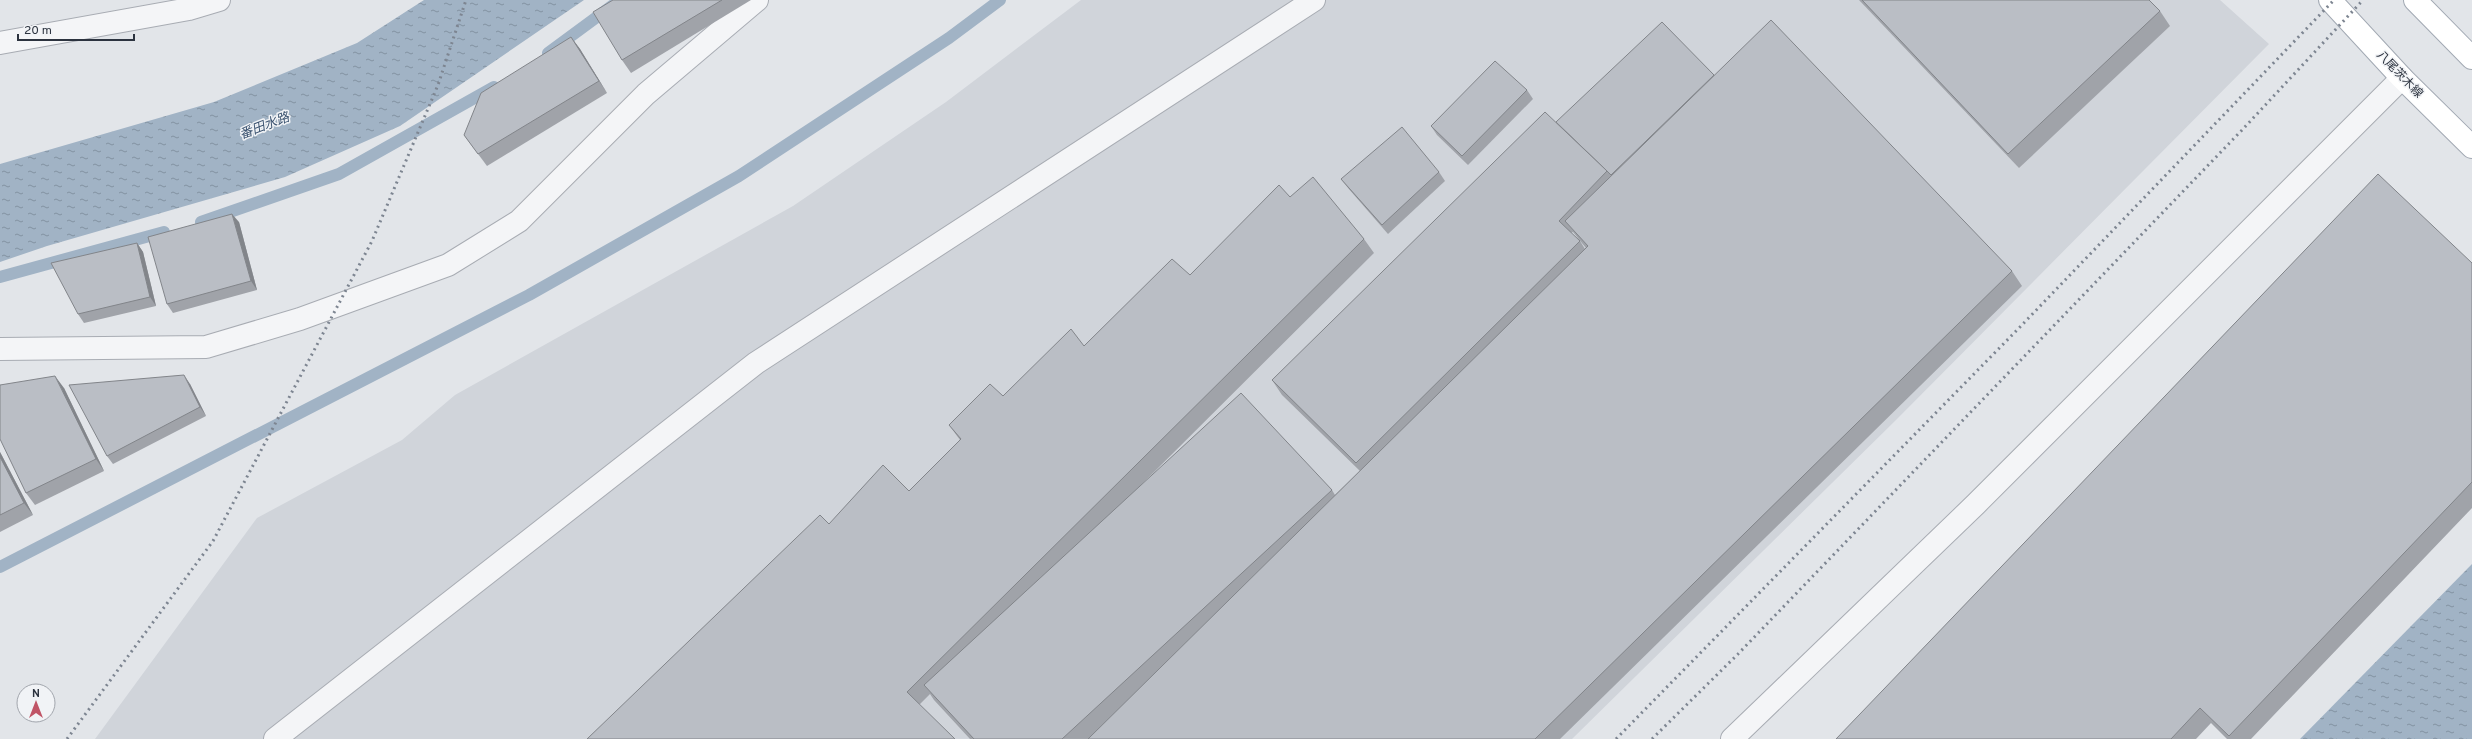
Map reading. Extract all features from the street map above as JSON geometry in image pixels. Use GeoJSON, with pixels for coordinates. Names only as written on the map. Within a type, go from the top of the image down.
{"type":"FeatureCollection","features":[{"type":"Feature","properties":{"kind":"main road","name":"八尾茨木線"},"geometry":{"type":"LineString","coordinates":[[2330,0],[2402,78],[2472,147]]}},
{"type":"Feature","properties":{"kind":"main road"},"geometry":{"type":"LineString","coordinates":[[2415,0],[2472,58]]}},
{"type":"Feature","properties":{"kind":"street"},"geometry":{"type":"LineString","coordinates":[[0,43],[189,9],[219,0]]}},
{"type":"Feature","properties":{"kind":"street"},"geometry":{"type":"LineString","coordinates":[[0,349],[206,347],[300,319],[448,265],[520,221],[646,94],[757,0]]}},
{"type":"Feature","properties":{"kind":"street"},"geometry":{"type":"LineString","coordinates":[[275,739],[756,363],[1314,0]]}},
{"type":"Feature","properties":{"kind":"street"},"geometry":{"type":"LineString","coordinates":[[1732,739],[1976,504],[2402,78]]}},
{"type":"Feature","properties":{"kind":"shaded area"},"geometry":{"type":"Polygon","coordinates":[[[1081,0],[2220,0],[2269,44],[1896,420],[1572,739],[95,739],[257,518],[402,440],[455,395],[793,206],[946,102],[1081,0]]]}},
{"type":"Feature","properties":{"kind":"water","name":"番田水路"},"geometry":{"type":"Polygon","coordinates":[[[424,0],[584,0],[400,126],[285,177],[47,246],[0,262],[0,164],[214,102],[357,43],[424,0]]]}},
{"type":"Feature","properties":{"kind":"water"},"geometry":{"type":"Polygon","coordinates":[[[2472,564],[2472,739],[2300,739],[2472,564]]]}},
{"type":"Feature","properties":{"kind":"building"},"geometry":{"type":"Polygon","coordinates":[[[613,0],[722,0],[622,60],[593,12],[613,0]]]}},
{"type":"Feature","properties":{"kind":"building"},"geometry":{"type":"Polygon","coordinates":[[[1862,0],[2149,0],[2160,11],[2008,154],[1862,0]]]}},
{"type":"Feature","properties":{"kind":"building"},"geometry":{"type":"Polygon","coordinates":[[[1771,20],[2012,271],[1535,739],[1088,739],[1588,246],[1565,221],[1771,20]]]}},
{"type":"Feature","properties":{"kind":"building"},"geometry":{"type":"Polygon","coordinates":[[[1662,22],[1714,75],[1611,175],[1556,122],[1662,22]]]}},
{"type":"Feature","properties":{"kind":"building"},"geometry":{"type":"Polygon","coordinates":[[[571,37],[599,81],[478,154],[464,135],[481,93],[571,37]]]}},
{"type":"Feature","properties":{"kind":"building"},"geometry":{"type":"Polygon","coordinates":[[[1495,61],[1527,90],[1462,156],[1431,126],[1495,61]]]}},
{"type":"Feature","properties":{"kind":"building"},"geometry":{"type":"Polygon","coordinates":[[[1545,112],[1607,171],[1559,221],[1580,241],[1356,463],[1272,380],[1545,112]]]}},
{"type":"Feature","properties":{"kind":"building"},"geometry":{"type":"Polygon","coordinates":[[[1402,127],[1439,172],[1382,225],[1341,179],[1402,127]]]}},
{"type":"Feature","properties":{"kind":"building"},"geometry":{"type":"Polygon","coordinates":[[[2378,174],[2472,263],[2472,482],[2229,736],[2200,708],[2171,739],[1836,739],[2378,174]]]}},
{"type":"Feature","properties":{"kind":"building"},"geometry":{"type":"Polygon","coordinates":[[[1313,177],[1364,239],[907,692],[955,739],[587,739],[820,515],[829,524],[883,465],[909,491],[961,439],[949,425],[990,384],[1003,396],[1071,329],[1084,346],[1172,259],[1190,275],[1279,185],[1290,197],[1313,177]]]}},
{"type":"Feature","properties":{"kind":"building"},"geometry":{"type":"Polygon","coordinates":[[[232,214],[251,281],[167,304],[148,237],[232,214]]]}},
{"type":"Feature","properties":{"kind":"building"},"geometry":{"type":"Polygon","coordinates":[[[137,243],[150,297],[78,314],[51,263],[137,243]]]}},
{"type":"Feature","properties":{"kind":"building"},"geometry":{"type":"Polygon","coordinates":[[[184,375],[200,407],[107,456],[69,385],[184,375]]]}},
{"type":"Feature","properties":{"kind":"building"},"geometry":{"type":"Polygon","coordinates":[[[55,376],[96,459],[26,493],[0,439],[0,385],[55,376]]]}},
{"type":"Feature","properties":{"kind":"building"},"geometry":{"type":"Polygon","coordinates":[[[1241,393],[1332,490],[1062,739],[974,739],[924,685],[1241,393]]]}},
{"type":"Feature","properties":{"kind":"building"},"geometry":{"type":"Polygon","coordinates":[[[0,457],[24,503],[0,515],[0,457]]]}},
{"type":"Feature","properties":{"kind":"waterway"},"geometry":{"type":"LineString","coordinates":[[548,53],[620,0]]}},
{"type":"Feature","properties":{"kind":"waterway"},"geometry":{"type":"LineString","coordinates":[[0,567],[529,295],[739,176],[949,38],[1000,0]]}},
{"type":"Feature","properties":{"kind":"waterway"},"geometry":{"type":"LineString","coordinates":[[201,222],[339,174],[494,87]]}},
{"type":"Feature","properties":{"kind":"waterway"},"geometry":{"type":"LineString","coordinates":[[0,277],[164,232]]}},
{"type":"Feature","properties":{"kind":"railway"},"geometry":{"type":"LineString","coordinates":[[67,739],[213,541],[372,241],[438,85],[466,0]]}},
{"type":"Feature","properties":{"kind":"railway"},"geometry":{"type":"LineString","coordinates":[[1616,739],[2020,327],[2334,0]]}},
{"type":"Feature","properties":{"kind":"railway"},"geometry":{"type":"LineString","coordinates":[[1652,739],[1738,654],[2243,129],[2363,0]]}}]}
